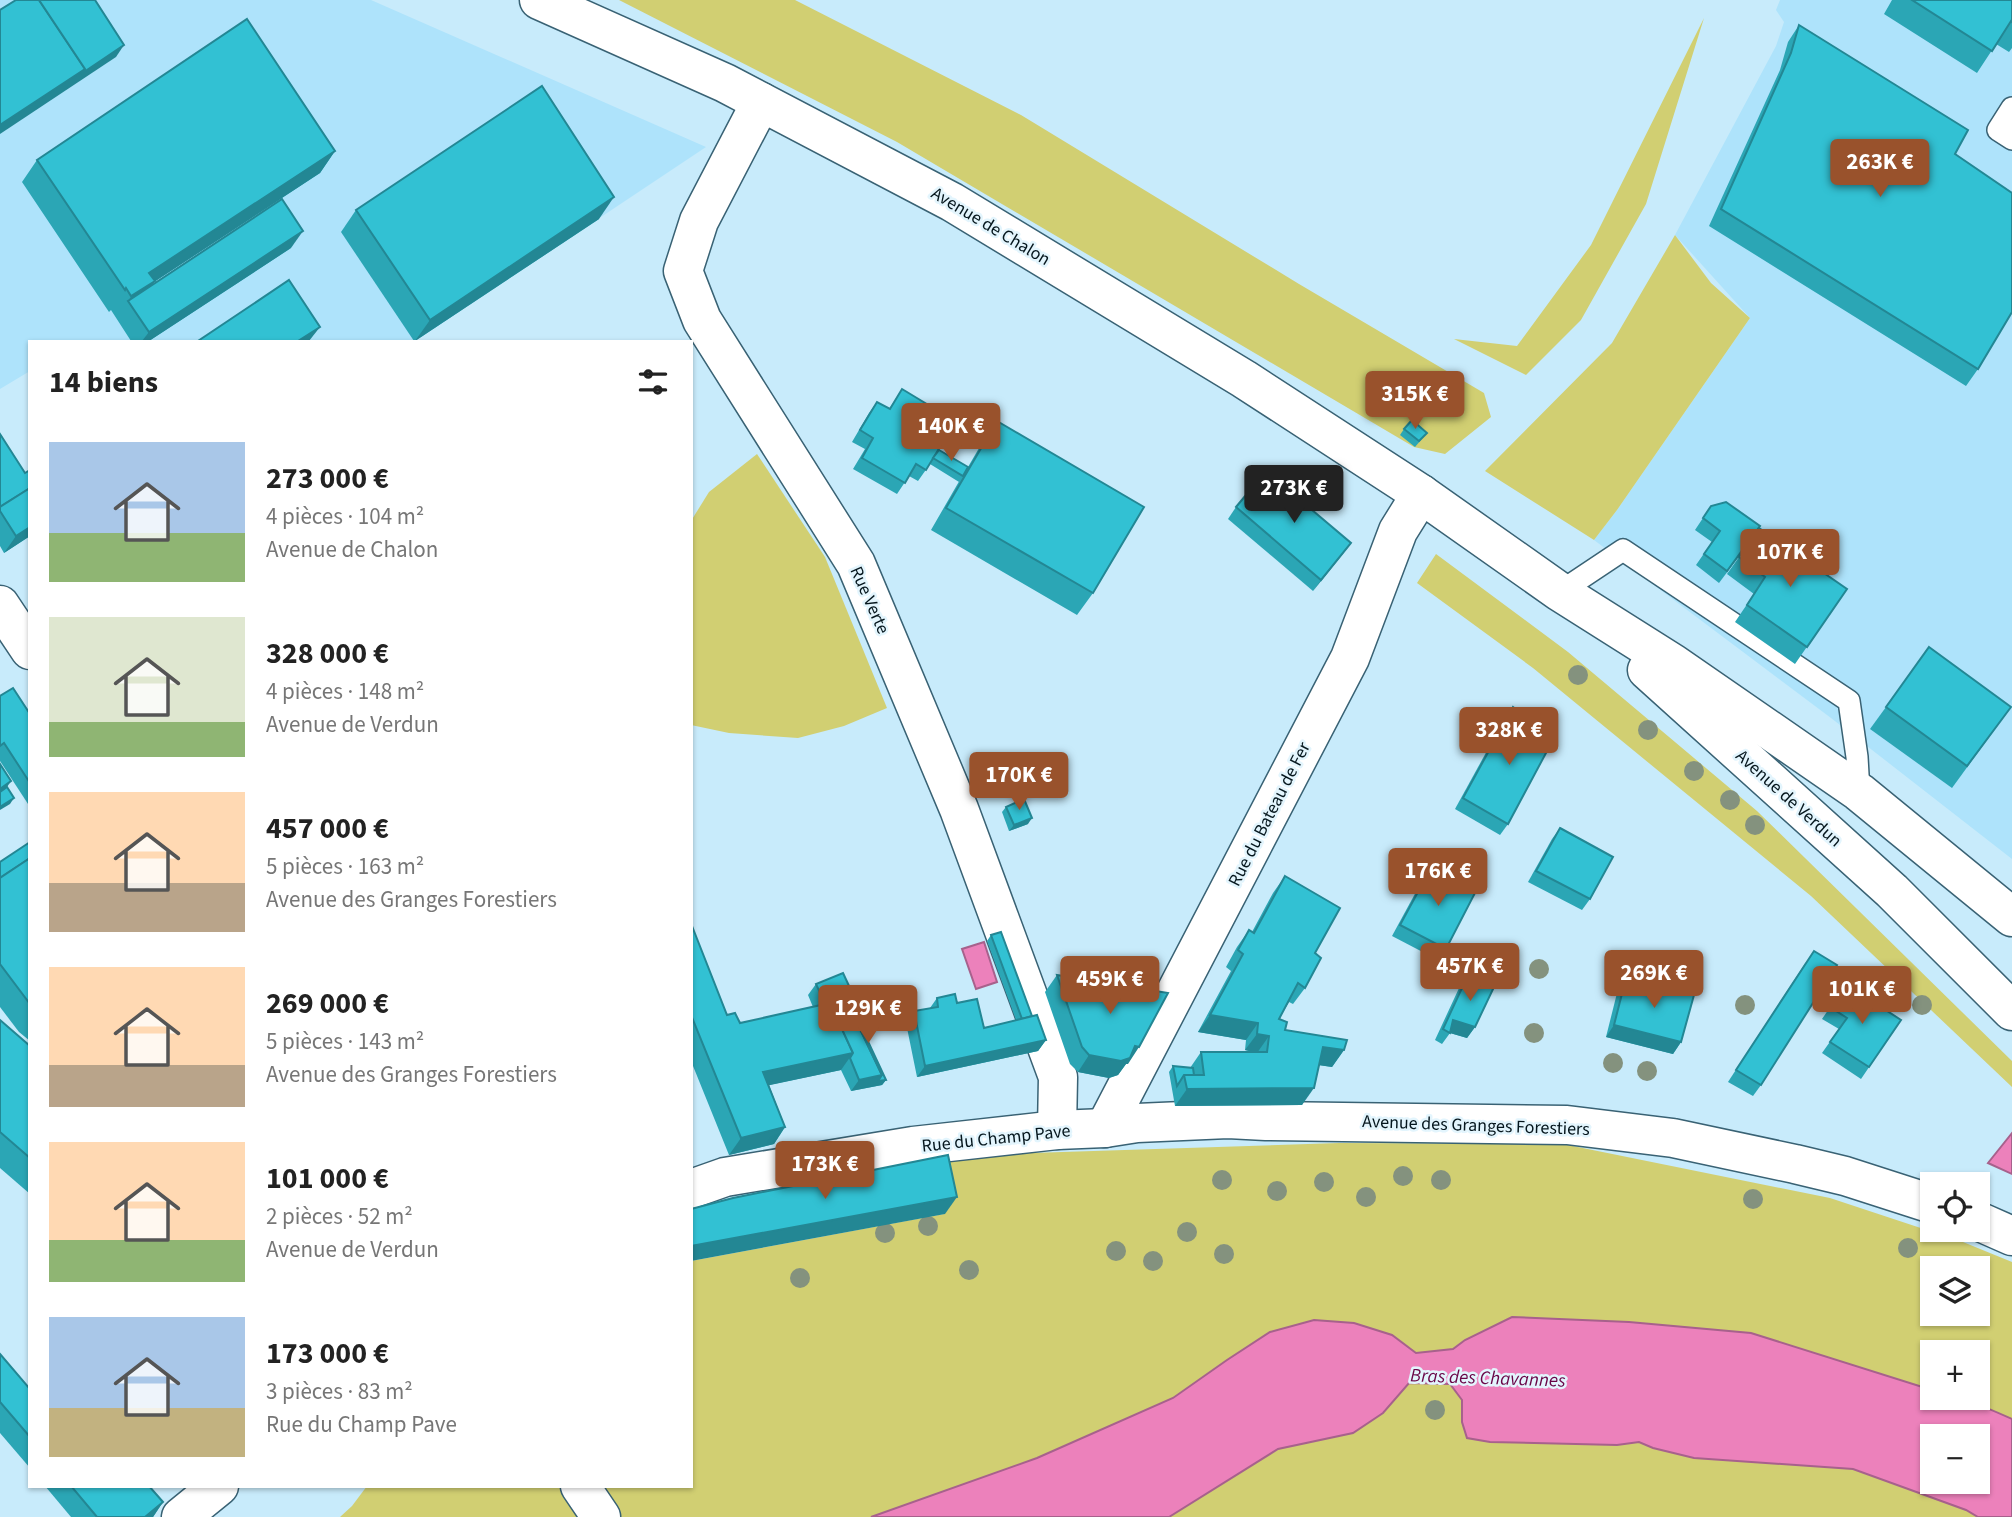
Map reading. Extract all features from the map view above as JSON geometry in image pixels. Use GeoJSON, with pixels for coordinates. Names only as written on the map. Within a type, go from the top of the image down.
{"type":"FeatureCollection","features":[{"type":"Feature","properties":{"kind":"street","name":"Avenue de Chalon"},"geometry":{"type":"LineString","coordinates":[[539,0],[724,83],[953,202],[1244,379],[1421,494]]}},
{"type":"Feature","properties":{"kind":"street","name":"Rue Verte"},"geometry":{"type":"LineString","coordinates":[[761,102],[699,222],[683,271],[702,320],[856,564],[959,809],[1058,1077],[1057,1130]]}},
{"type":"Feature","properties":{"kind":"street","name":"Avenue de Verdun"},"geometry":{"type":"LineString","coordinates":[[1421,494],[1560,592],[1674,664],[1859,792],[2012,917]]}},
{"type":"Feature","properties":{"kind":"street","name":"Rue du Bateau de Fer"},"geometry":{"type":"LineString","coordinates":[[1121,1126],[1350,658],[1398,531],[1421,494]]}},
{"type":"Feature","properties":{"kind":"street","name":"Avenue de Verdun"},"geometry":{"type":"LineString","coordinates":[[1560,592],[1882,882],[2012,1011]]}},
{"type":"Feature","properties":{"kind":"street"},"geometry":{"type":"LineString","coordinates":[[0,605],[28,647]]}},
{"type":"Feature","properties":{"kind":"street","name":"Avenue des Granges Forestiers"},"geometry":{"type":"LineString","coordinates":[[1121,1126],[1228,1119],[1567,1125],[1674,1138],[1845,1176],[1920,1200]]}},
{"type":"Feature","properties":{"kind":"street","name":"Rue du Champ Pave"},"geometry":{"type":"LineString","coordinates":[[693,1188],[725,1177],[913,1146],[1057,1130],[1121,1126]]}},
{"type":"Feature","properties":{"kind":"street"},"geometry":{"type":"LineString","coordinates":[[1990,1226],[2012,1236]]}},
{"type":"Feature","properties":{"kind":"street"},"geometry":{"type":"LineString","coordinates":[[181,1517],[217,1488]]}},
{"type":"Feature","properties":{"kind":"street"},"geometry":{"type":"LineString","coordinates":[[581,1488],[601,1517]]}},
{"type":"Feature","properties":{"kind":"lane"},"geometry":{"type":"LineString","coordinates":[[2012,108],[1998,130],[2012,139]]}},
{"type":"Feature","properties":{"kind":"lane"},"geometry":{"type":"LineString","coordinates":[[1560,592],[1623,550],[1849,702],[1859,792]]}},
{"type":"Feature","properties":{"kind":"shaded area"},"geometry":{"type":"Polygon","coordinates":[[[0,0],[371,0],[706,147],[416,340],[28,340],[28,372],[0,389],[0,0]]]}},
{"type":"Feature","properties":{"kind":"shaded area"},"geometry":{"type":"Polygon","coordinates":[[[619,0],[795,0],[1021,115],[1484,393],[1491,417],[1445,454],[1414,447],[897,142],[619,0]]]}},
{"type":"Feature","properties":{"kind":"shaded area"},"geometry":{"type":"Polygon","coordinates":[[[1780,0],[2012,0],[2012,859],[1831,718],[1594,540],[1750,318],[1675,235],[1776,46],[1784,22],[1776,10],[1780,0]]]}},
{"type":"Feature","properties":{"kind":"shaded area"},"geometry":{"type":"Polygon","coordinates":[[[1704,18],[1646,204],[1581,320],[1526,375],[1454,339],[1517,346],[1591,245],[1704,18]]]}},
{"type":"Feature","properties":{"kind":"shaded area"},"geometry":{"type":"Polygon","coordinates":[[[1675,235],[1711,283],[1750,318],[1594,540],[1485,471],[1612,343],[1675,235]]]}},
{"type":"Feature","properties":{"kind":"shaded area"},"geometry":{"type":"Polygon","coordinates":[[[757,454],[825,557],[887,708],[844,726],[798,738],[729,733],[693,725],[693,518],[709,492],[757,454]]]}},
{"type":"Feature","properties":{"kind":"shaded area"},"geometry":{"type":"Polygon","coordinates":[[[1436,554],[1568,652],[1757,811],[2012,1061],[2012,1087],[1811,896],[1533,668],[1417,583],[1436,554]]]}},
{"type":"Feature","properties":{"kind":"shaded area"},"geometry":{"type":"Polygon","coordinates":[[[1339,1143],[1563,1144],[1830,1198],[1920,1228],[1920,1242],[1963,1242],[2012,1262],[2012,1419],[1990,1410],[1990,1340],[1920,1340],[1920,1386],[1751,1333],[1629,1322],[1512,1317],[1465,1340],[1453,1349],[1416,1353],[1392,1335],[1270,1332],[1173,1398],[1037,1458],[871,1517],[340,1517],[366,1488],[693,1488],[693,1261],[944,1214],[937,1156],[1339,1143]]]}},
{"type":"Feature","properties":{"kind":"shaded area"},"geometry":{"type":"Polygon","coordinates":[[[1409,1383],[1450,1384],[1462,1400],[1462,1422],[1490,1442],[1617,1445],[1639,1442],[1694,1458],[1853,1469],[1966,1510],[1978,1517],[1169,1517],[1279,1449],[1353,1433],[1383,1413],[1409,1383]]]}},
{"type":"Feature","properties":{"kind":"water"},"geometry":{"type":"Polygon","coordinates":[[[984,942],[997,982],[976,989],[962,949],[984,942]]]}},
{"type":"Feature","properties":{"kind":"water"},"geometry":{"type":"Polygon","coordinates":[[[2012,1133],[2012,1174],[1988,1163],[2012,1133]]]}},
{"type":"Feature","properties":{"kind":"water","name":"Bras des Chavannes"},"geometry":{"type":"Polygon","coordinates":[[[1512,1317],[1629,1322],[1751,1333],[1920,1386],[1920,1410],[1990,1410],[2012,1419],[2012,1517],[1978,1517],[1922,1494],[1990,1494],[1990,1424],[1920,1424],[1920,1493],[1853,1469],[1694,1458],[1639,1442],[1617,1445],[1490,1442],[1467,1438],[1462,1422],[1462,1400],[1450,1384],[1409,1383],[1383,1413],[1353,1433],[1278,1449],[1169,1517],[871,1517],[1037,1458],[1173,1398],[1270,1332],[1314,1320],[1354,1323],[1392,1335],[1416,1353],[1453,1349],[1465,1340],[1512,1317]]]}},
{"type":"Feature","properties":{"kind":"building"},"geometry":{"type":"Polygon","coordinates":[[[16,0],[39,0],[85,69],[0,125],[0,10],[16,0]]]}},
{"type":"Feature","properties":{"kind":"building"},"geometry":{"type":"Polygon","coordinates":[[[39,0],[95,0],[124,45],[81,74],[85,69],[39,0]]]}},
{"type":"Feature","properties":{"kind":"building"},"geometry":{"type":"Polygon","coordinates":[[[1912,0],[2012,0],[2012,22],[1992,51],[1912,0]]]}},
{"type":"Feature","properties":{"kind":"building"},"geometry":{"type":"Polygon","coordinates":[[[247,19],[335,151],[149,273],[155,281],[131,296],[37,160],[247,19]]]}},
{"type":"Feature","properties":{"kind":"building"},"geometry":{"type":"Polygon","coordinates":[[[1799,25],[1968,130],[1955,154],[2012,193],[2012,312],[1978,369],[1721,209],[1791,53],[1799,25]]]}},
{"type":"Feature","properties":{"kind":"building"},"geometry":{"type":"Polygon","coordinates":[[[542,86],[614,197],[430,320],[356,210],[542,86]]]}},
{"type":"Feature","properties":{"kind":"building"},"geometry":{"type":"Polygon","coordinates":[[[282,199],[303,231],[149,332],[128,301],[282,199]]]}},
{"type":"Feature","properties":{"kind":"building"},"geometry":{"type":"Polygon","coordinates":[[[289,280],[320,327],[300,340],[199,340],[289,280]]]}},
{"type":"Feature","properties":{"kind":"building"},"geometry":{"type":"Polygon","coordinates":[[[902,389],[945,415],[933,435],[943,442],[926,470],[916,464],[905,483],[862,458],[873,438],[860,430],[877,402],[890,409],[902,389]]]}},
{"type":"Feature","properties":{"kind":"building"},"geometry":{"type":"Polygon","coordinates":[[[1412,420],[1427,433],[1419,441],[1404,429],[1412,420]]]}},
{"type":"Feature","properties":{"kind":"building"},"geometry":{"type":"Polygon","coordinates":[[[997,421],[1144,507],[1093,593],[946,508],[997,421]]]}},
{"type":"Feature","properties":{"kind":"building"},"geometry":{"type":"Polygon","coordinates":[[[0,434],[25,473],[28,471],[28,489],[0,507],[0,434]]]}},
{"type":"Feature","properties":{"kind":"building"},"geometry":{"type":"Polygon","coordinates":[[[939,450],[968,467],[963,476],[933,458],[939,450]]]}},
{"type":"Feature","properties":{"kind":"building"},"geometry":{"type":"Polygon","coordinates":[[[1266,471],[1351,543],[1321,580],[1236,507],[1266,471]]]}},
{"type":"Feature","properties":{"kind":"building"},"geometry":{"type":"Polygon","coordinates":[[[28,489],[28,528],[16,536],[0,507],[28,489]]]}},
{"type":"Feature","properties":{"kind":"building"},"geometry":{"type":"Polygon","coordinates":[[[1726,502],[1760,526],[1727,571],[1704,554],[1720,531],[1703,518],[1711,506],[1726,502]]]}},
{"type":"Feature","properties":{"kind":"building"},"geometry":{"type":"Polygon","coordinates":[[[1759,528],[1847,589],[1807,647],[1747,605],[1765,577],[1739,557],[1759,528]]]}},
{"type":"Feature","properties":{"kind":"building"},"geometry":{"type":"Polygon","coordinates":[[[1929,647],[2011,707],[1967,766],[1886,707],[1929,647]]]}},
{"type":"Feature","properties":{"kind":"building"},"geometry":{"type":"Polygon","coordinates":[[[13,688],[28,711],[28,780],[4,743],[0,746],[0,696],[13,688]]]}},
{"type":"Feature","properties":{"kind":"building"},"geometry":{"type":"Polygon","coordinates":[[[1513,707],[1554,738],[1508,824],[1463,798],[1513,707]]]}},
{"type":"Feature","properties":{"kind":"building"},"geometry":{"type":"Polygon","coordinates":[[[0,764],[11,781],[0,789],[0,764]]]}},
{"type":"Feature","properties":{"kind":"building"},"geometry":{"type":"Polygon","coordinates":[[[7,787],[14,798],[0,807],[0,792],[7,787]]]}},
{"type":"Feature","properties":{"kind":"building"},"geometry":{"type":"Polygon","coordinates":[[[1024,799],[1032,818],[1014,825],[1006,807],[1024,799]]]}},
{"type":"Feature","properties":{"kind":"building"},"geometry":{"type":"Polygon","coordinates":[[[1560,828],[1613,857],[1590,899],[1536,871],[1560,828]]]}},
{"type":"Feature","properties":{"kind":"building"},"geometry":{"type":"Polygon","coordinates":[[[28,843],[28,859],[0,878],[0,862],[28,843]]]}},
{"type":"Feature","properties":{"kind":"building"},"geometry":{"type":"Polygon","coordinates":[[[28,859],[28,1001],[0,964],[0,878],[28,859]]]}},
{"type":"Feature","properties":{"kind":"building"},"geometry":{"type":"Polygon","coordinates":[[[1431,868],[1476,891],[1446,949],[1400,925],[1431,868]]]}},
{"type":"Feature","properties":{"kind":"building"},"geometry":{"type":"Polygon","coordinates":[[[1285,876],[1340,908],[1315,953],[1321,958],[1305,988],[1298,983],[1279,1019],[1287,1022],[1285,1030],[1347,1040],[1344,1050],[1323,1047],[1314,1088],[1187,1089],[1184,1075],[1204,1075],[1201,1052],[1267,1052],[1269,1036],[1257,1034],[1258,1023],[1210,1015],[1243,954],[1238,950],[1249,930],[1254,933],[1285,876]]]}},
{"type":"Feature","properties":{"kind":"building"},"geometry":{"type":"Polygon","coordinates":[[[693,929],[727,1015],[735,1013],[740,1023],[830,1003],[853,1053],[763,1072],[785,1127],[741,1138],[693,1020],[693,929]]]}},
{"type":"Feature","properties":{"kind":"building"},"geometry":{"type":"Polygon","coordinates":[[[1001,932],[1032,1016],[1022,1019],[991,935],[1001,932]]]}},
{"type":"Feature","properties":{"kind":"building"},"geometry":{"type":"Polygon","coordinates":[[[1814,951],[1837,965],[1761,1085],[1736,1070],[1814,951]]]}},
{"type":"Feature","properties":{"kind":"building"},"geometry":{"type":"Polygon","coordinates":[[[843,973],[856,1001],[848,1004],[882,1075],[859,1080],[850,1058],[853,1053],[830,1003],[825,1004],[816,984],[843,973]]]}},
{"type":"Feature","properties":{"kind":"building"},"geometry":{"type":"Polygon","coordinates":[[[1057,975],[1168,993],[1139,1047],[1135,1046],[1130,1058],[1121,1061],[1089,1055],[1082,1047],[1057,975]]]}},
{"type":"Feature","properties":{"kind":"building"},"geometry":{"type":"Polygon","coordinates":[[[1468,975],[1494,987],[1475,1027],[1453,1020],[1450,1033],[1443,1029],[1468,975]]]}},
{"type":"Feature","properties":{"kind":"building"},"geometry":{"type":"Polygon","coordinates":[[[1626,978],[1694,995],[1681,1042],[1614,1025],[1626,978]]]}},
{"type":"Feature","properties":{"kind":"building"},"geometry":{"type":"Polygon","coordinates":[[[1846,984],[1901,1020],[1869,1067],[1830,1042],[1847,1018],[1830,1007],[1846,984]]]}},
{"type":"Feature","properties":{"kind":"building"},"geometry":{"type":"Polygon","coordinates":[[[955,994],[957,1003],[977,999],[984,1028],[1037,1015],[1046,1040],[925,1066],[914,1011],[938,1007],[937,998],[955,994]]]}},
{"type":"Feature","properties":{"kind":"building"},"geometry":{"type":"Polygon","coordinates":[[[852,1007],[886,1080],[878,1081],[882,1075],[850,1008],[852,1007]]]}},
{"type":"Feature","properties":{"kind":"building"},"geometry":{"type":"Polygon","coordinates":[[[0,1020],[28,1044],[28,1156],[0,1132],[0,1020]]]}},
{"type":"Feature","properties":{"kind":"building"},"geometry":{"type":"Polygon","coordinates":[[[1173,1066],[1193,1068],[1194,1075],[1184,1075],[1177,1086],[1173,1066]]]}},
{"type":"Feature","properties":{"kind":"building"},"geometry":{"type":"Polygon","coordinates":[[[948,1155],[957,1197],[693,1246],[693,1208],[948,1155]]]}},
{"type":"Feature","properties":{"kind":"building"},"geometry":{"type":"Polygon","coordinates":[[[0,1354],[28,1387],[28,1435],[0,1402],[0,1354]]]}},
{"type":"Feature","properties":{"kind":"building"},"geometry":{"type":"Polygon","coordinates":[[[73,1488],[151,1488],[163,1502],[145,1517],[97,1517],[73,1488]]]}}]}
